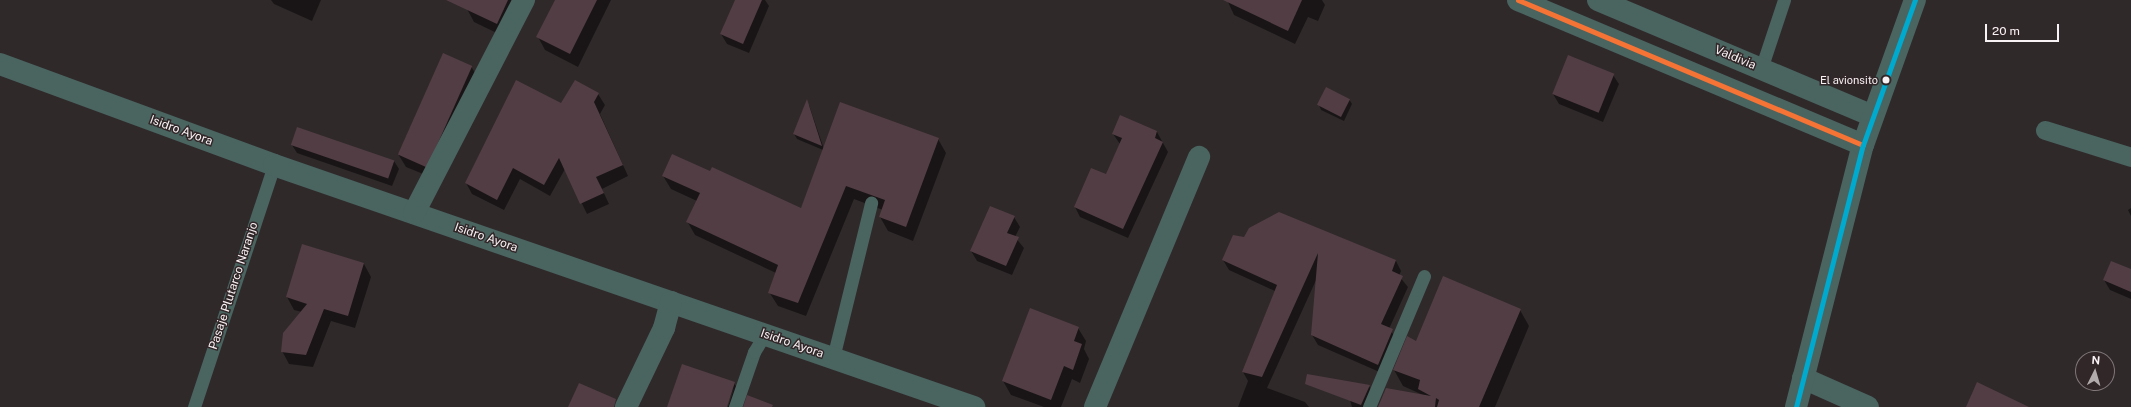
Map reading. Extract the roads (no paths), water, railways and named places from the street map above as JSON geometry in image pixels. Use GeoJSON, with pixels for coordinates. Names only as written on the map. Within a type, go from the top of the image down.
{"type":"FeatureCollection","features":[{"type":"Feature","properties":{"kind":"street"},"geometry":{"type":"LineString","coordinates":[[414,213],[524,0]]}},
{"type":"Feature","properties":{"kind":"street"},"geometry":{"type":"LineString","coordinates":[[1518,0],[1863,145]]}},
{"type":"Feature","properties":{"kind":"street","name":"Valdivia"},"geometry":{"type":"LineString","coordinates":[[1598,0],[1872,116]]}},
{"type":"Feature","properties":{"kind":"street"},"geometry":{"type":"LineString","coordinates":[[1796,407],[1863,145],[1914,0]]}},
{"type":"Feature","properties":{"kind":"street","name":"Isidro Ayora"},"geometry":{"type":"LineString","coordinates":[[0,64],[274,165],[974,407]]}},
{"type":"Feature","properties":{"kind":"street"},"geometry":{"type":"LineString","coordinates":[[2045,130],[2131,157]]}},
{"type":"Feature","properties":{"kind":"street"},"geometry":{"type":"LineString","coordinates":[[1095,407],[1199,158]]}},
{"type":"Feature","properties":{"kind":"street"},"geometry":{"type":"LineString","coordinates":[[626,407],[664,328],[671,302]]}},
{"type":"Feature","properties":{"kind":"street"},"geometry":{"type":"LineString","coordinates":[[1803,378],[1829,399],[1868,407]]}},
{"type":"Feature","properties":{"kind":"lane"},"geometry":{"type":"LineString","coordinates":[[1761,69],[1784,0]]}},
{"type":"Feature","properties":{"kind":"lane","name":"Pasaje Plutarco Naranjo"},"geometry":{"type":"LineString","coordinates":[[194,407],[274,165]]}},
{"type":"Feature","properties":{"kind":"lane"},"geometry":{"type":"LineString","coordinates":[[833,358],[871,203]]}},
{"type":"Feature","properties":{"kind":"lane"},"geometry":{"type":"LineString","coordinates":[[1369,407],[1424,276]]}},
{"type":"Feature","properties":{"kind":"lane"},"geometry":{"type":"LineString","coordinates":[[735,407],[754,352],[765,334]]}},
{"type":"Feature","properties":{"kind":"place","name":"El avionsito"},"geometry":{"type":"Point","coordinates":[1886,80]}}]}
